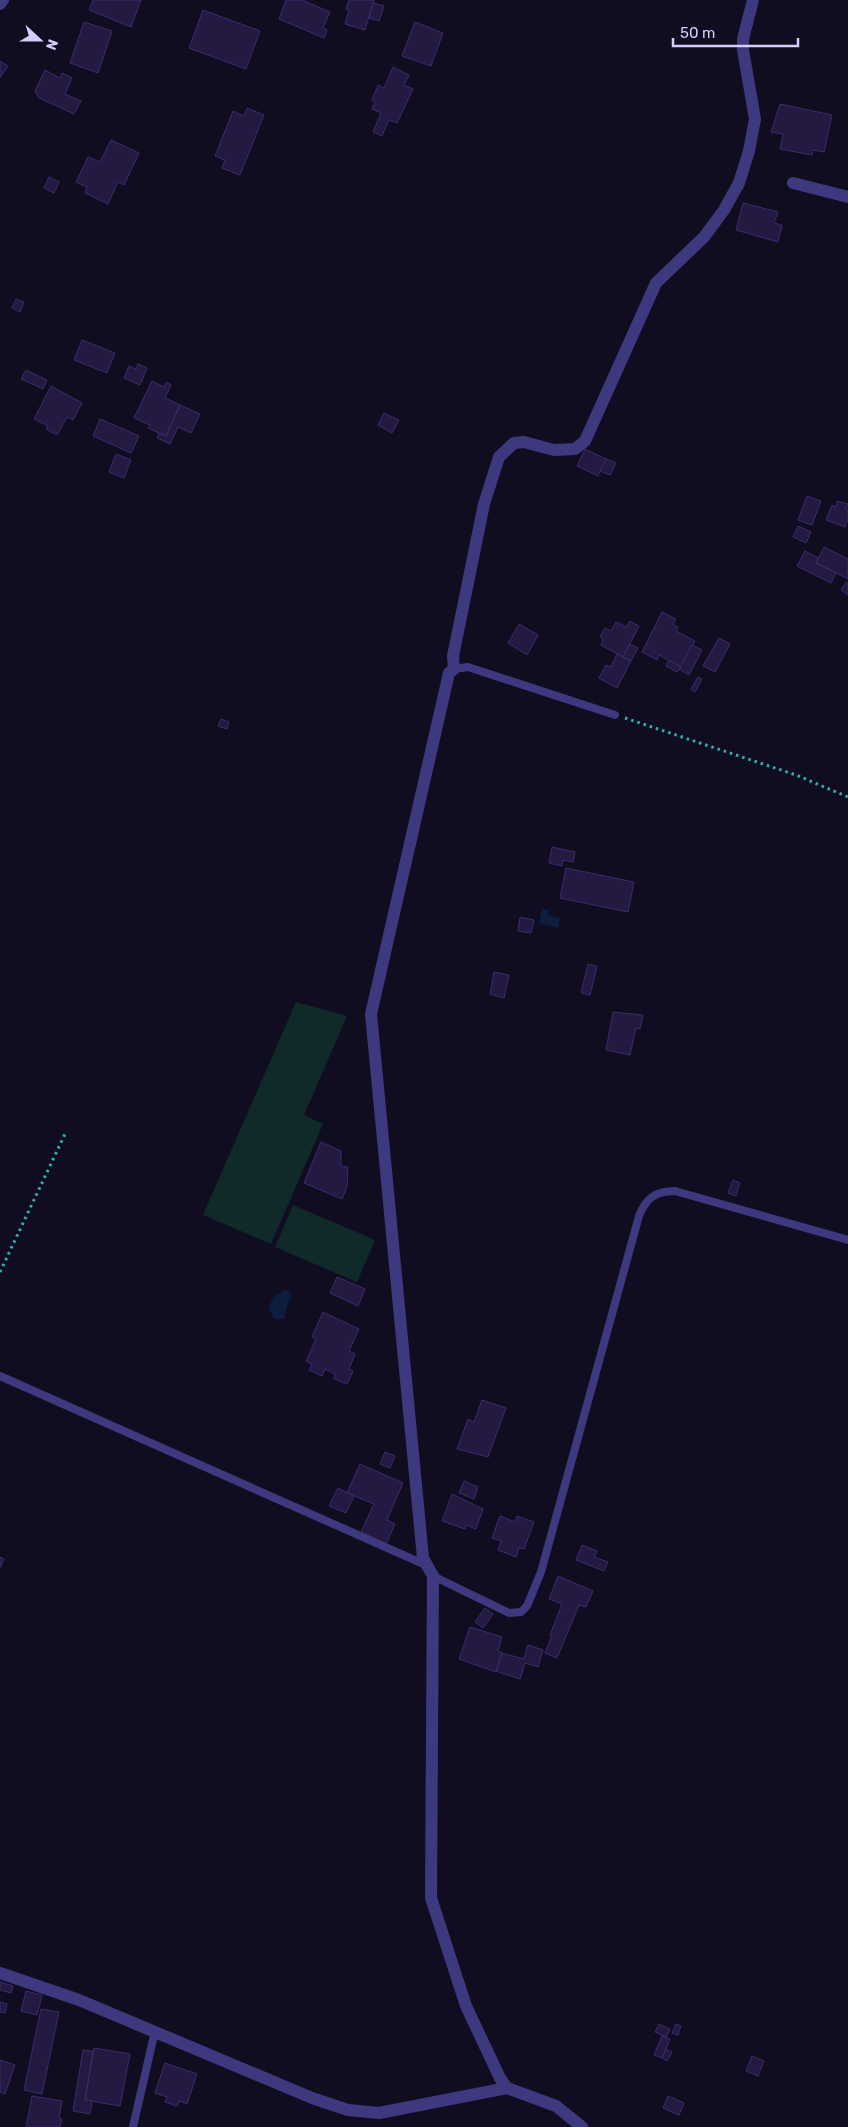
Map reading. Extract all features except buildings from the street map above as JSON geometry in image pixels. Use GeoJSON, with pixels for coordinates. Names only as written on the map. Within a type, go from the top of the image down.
{"type":"FeatureCollection","features":[{"type":"Feature","properties":{"kind":"street"},"geometry":{"type":"LineString","coordinates":[[0,4],[3,0]]}},
{"type":"Feature","properties":{"kind":"street"},"geometry":{"type":"LineString","coordinates":[[507,2088],[500,2078],[466,2006],[431,1898],[431,1571],[423,1558],[371,1014],[448,673],[454,669],[453,656],[484,504],[499,457],[514,443],[524,442],[554,450],[575,449],[585,442],[656,283],[704,237],[724,210],[739,184],[749,151],[755,119],[743,50],[743,39],[753,0]]}},
{"type":"Feature","properties":{"kind":"street"},"geometry":{"type":"LineString","coordinates":[[793,182],[848,197]]}},
{"type":"Feature","properties":{"kind":"street"},"geometry":{"type":"LineString","coordinates":[[0,1972],[79,2000],[312,2098],[348,2110],[379,2113],[507,2088],[556,2106],[582,2127]]}},
{"type":"Feature","properties":{"kind":"lane"},"geometry":{"type":"LineString","coordinates":[[454,669],[468,667],[615,715]]}},
{"type":"Feature","properties":{"kind":"lane"},"geometry":{"type":"LineString","coordinates":[[0,1376],[220,1473],[374,1544],[431,1571],[509,1613],[521,1612],[527,1606],[541,1572],[643,1206],[652,1196],[661,1191],[675,1191],[848,1240]]}},
{"type":"Feature","properties":{"kind":"lane"},"geometry":{"type":"LineString","coordinates":[[133,2127],[155,2031]]}},
{"type":"Feature","properties":{"kind":"path"},"geometry":{"type":"LineString","coordinates":[[615,715],[796,775],[848,797]]}},
{"type":"Feature","properties":{"kind":"path"},"geometry":{"type":"LineString","coordinates":[[0,1272],[64,1134]]}},
{"type":"Feature","properties":{"kind":"green space"},"geometry":{"type":"Polygon","coordinates":[[[296,1002],[347,1016],[304,1115],[323,1124],[271,1244],[203,1215],[296,1002]]]}},
{"type":"Feature","properties":{"kind":"green space"},"geometry":{"type":"Polygon","coordinates":[[[293,1205],[375,1240],[357,1282],[275,1247],[293,1205]]]}},
{"type":"Feature","properties":{"kind":"water"},"geometry":{"type":"Polygon","coordinates":[[[542,908],[549,910],[548,915],[560,918],[558,928],[539,924],[542,908]]]}},
{"type":"Feature","properties":{"kind":"water"},"geometry":{"type":"Polygon","coordinates":[[[285,1290],[289,1291],[292,1297],[287,1305],[284,1319],[275,1319],[269,1310],[272,1300],[285,1290]]]}}]}
